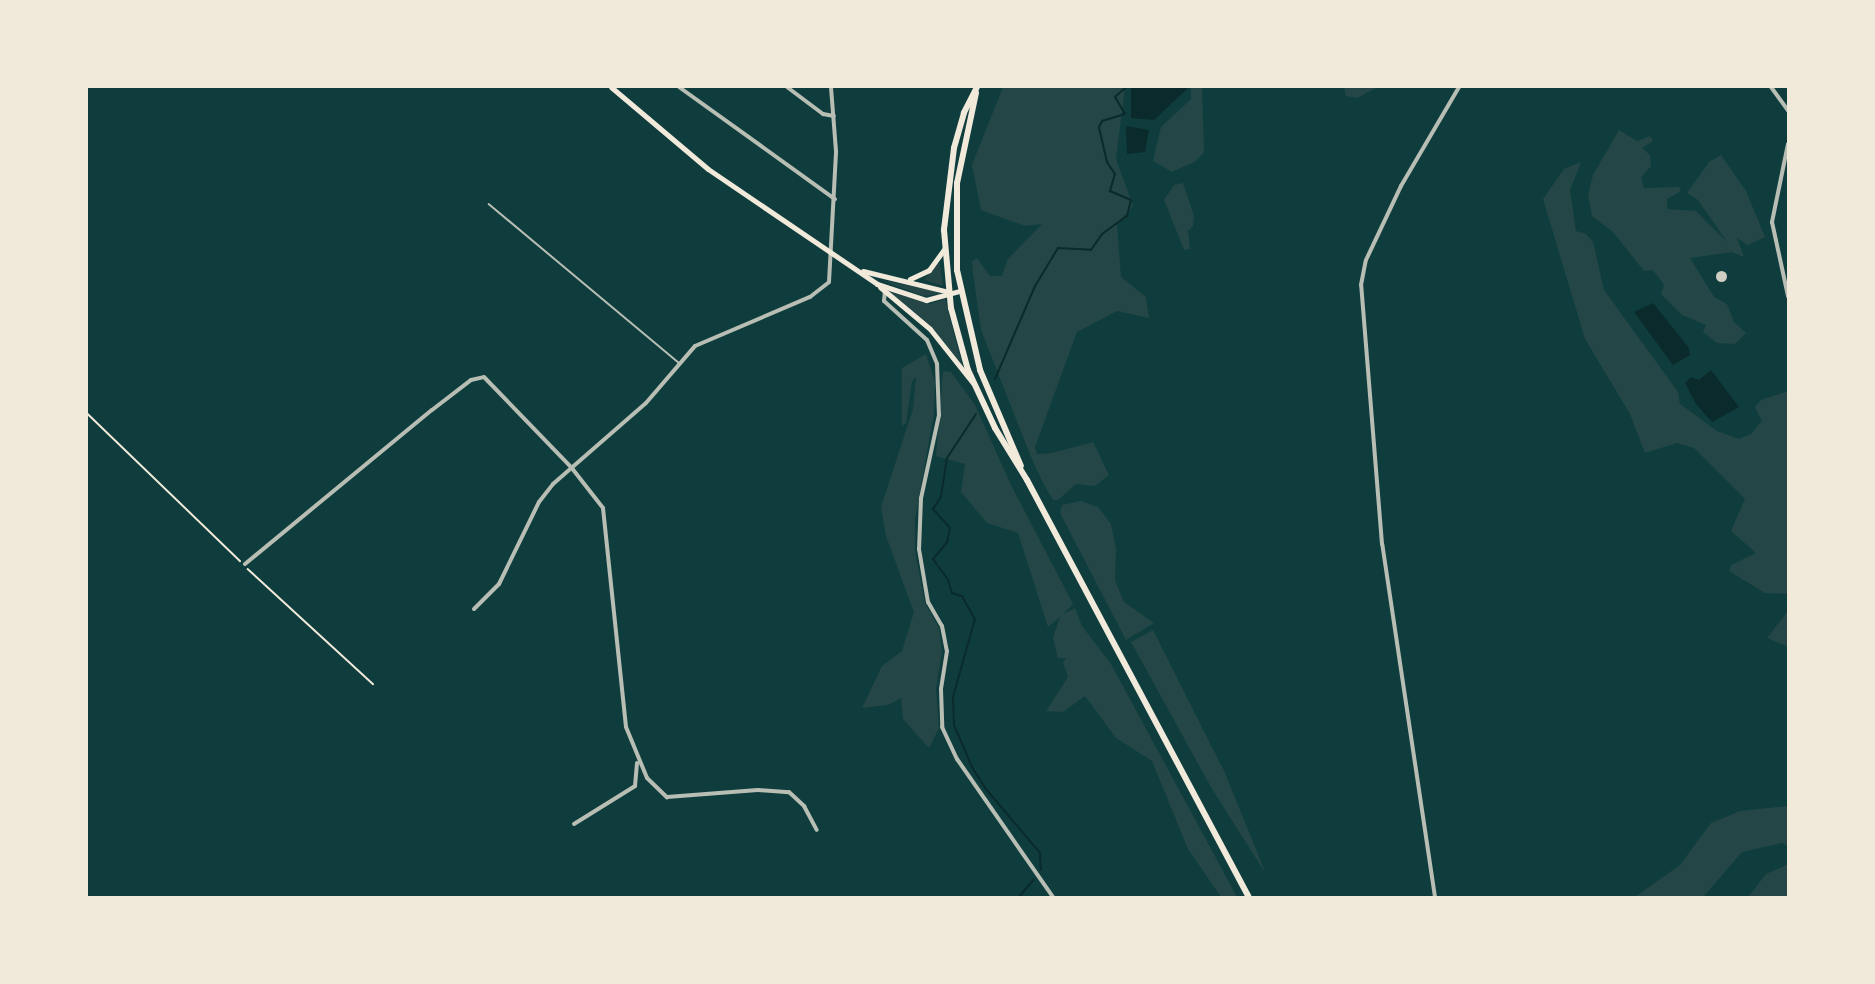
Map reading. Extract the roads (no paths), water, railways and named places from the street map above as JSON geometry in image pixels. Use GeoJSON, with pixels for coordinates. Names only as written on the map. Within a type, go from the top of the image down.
{"type":"FeatureCollection","features":[{"type":"Feature","properties":{"kind":"highway"},"geometry":{"type":"LineString","coordinates":[[977,87],[959,127],[948,186],[944,249],[949,292],[973,383],[1250,897]]}},
{"type":"Feature","properties":{"kind":"highway"},"geometry":{"type":"LineString","coordinates":[[977,87],[967,129],[954,217],[960,291],[974,350],[994,406],[1027,480]]}},
{"type":"Feature","properties":{"kind":"main road"},"geometry":{"type":"LineString","coordinates":[[611,87],[708,169],[877,284],[930,328],[973,383]]}},
{"type":"Feature","properties":{"kind":"main road"},"geometry":{"type":"LineString","coordinates":[[907,280],[929,270],[944,249]]}},
{"type":"Feature","properties":{"kind":"main road"},"geometry":{"type":"LineString","coordinates":[[857,269],[949,292]]}},
{"type":"Feature","properties":{"kind":"main road"},"geometry":{"type":"LineString","coordinates":[[877,284],[926,300],[949,292],[960,291]]}},
{"type":"Feature","properties":{"kind":"street"},"geometry":{"type":"LineString","coordinates":[[680,87],[835,200]]}},
{"type":"Feature","properties":{"kind":"street"},"geometry":{"type":"LineString","coordinates":[[788,87],[823,114],[834,116]]}},
{"type":"Feature","properties":{"kind":"street"},"geometry":{"type":"LineString","coordinates":[[474,609],[499,584],[539,502],[571,467],[646,403],[695,346],[824,289],[829,282],[835,200],[834,116],[831,87]]}},
{"type":"Feature","properties":{"kind":"street"},"geometry":{"type":"LineString","coordinates":[[1435,897],[1381,533],[1360,285],[1366,260],[1401,186],[1458,87]]}},
{"type":"Feature","properties":{"kind":"street"},"geometry":{"type":"LineString","coordinates":[[1771,87],[1788,110]]}},
{"type":"Feature","properties":{"kind":"street"},"geometry":{"type":"LineString","coordinates":[[1788,144],[1772,222],[1788,296]]}},
{"type":"Feature","properties":{"kind":"street"},"geometry":{"type":"LineString","coordinates":[[885,291],[884,301],[927,340],[937,364],[939,415],[921,498],[919,549],[928,602],[942,626],[947,651],[941,689],[942,727],[957,759],[1053,897]]}},
{"type":"Feature","properties":{"kind":"street"},"geometry":{"type":"LineString","coordinates":[[245,564],[440,404],[471,380],[484,377],[571,467],[603,508],[626,727],[637,758],[657,792],[667,797],[758,790],[789,792],[804,806],[817,830]]}},
{"type":"Feature","properties":{"kind":"street"},"geometry":{"type":"LineString","coordinates":[[574,824],[634,786],[637,758]]}},
{"type":"Feature","properties":{"kind":"lane"},"geometry":{"type":"LineString","coordinates":[[489,204],[680,364]]}},
{"type":"Feature","properties":{"kind":"waterway"},"geometry":{"type":"LineString","coordinates":[[995,379],[1035,286],[1058,248],[1091,250],[1102,234],[1127,216],[1131,200],[1110,191],[1115,174],[1107,162],[1099,127],[1102,121],[1125,114],[1115,97],[1126,87]]}},
{"type":"Feature","properties":{"kind":"waterway"},"geometry":{"type":"LineString","coordinates":[[976,414],[947,458],[941,497],[933,509],[950,528],[947,542],[933,559],[948,580],[952,593],[962,596],[975,619],[953,697],[954,725],[972,767],[986,789],[1040,853],[1041,870]]}},
{"type":"Feature","properties":{"kind":"waterway"},"geometry":{"type":"LineString","coordinates":[[1019,897],[1034,879]]}}]}
